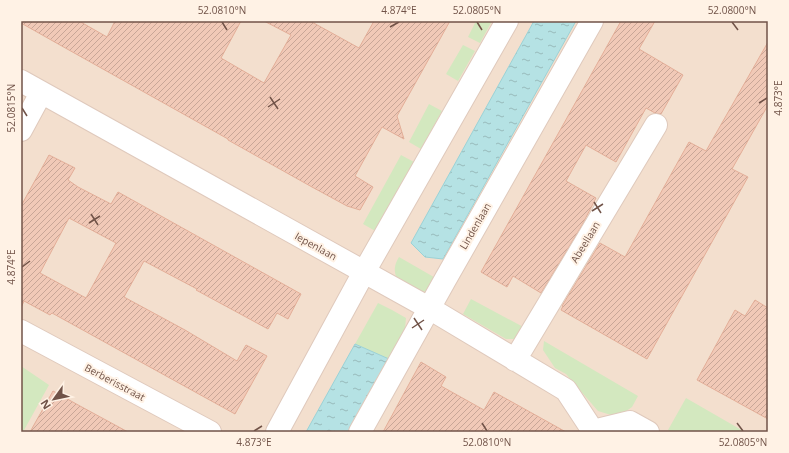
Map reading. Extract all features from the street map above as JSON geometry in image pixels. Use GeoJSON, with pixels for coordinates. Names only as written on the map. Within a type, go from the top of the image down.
{"type":"FeatureCollection","features":[{"type":"Feature","properties":{"kind":"street"},"geometry":{"type":"LineString","coordinates":[[277,432],[364,272],[508,21]]}},
{"type":"Feature","properties":{"kind":"street","name":"Lindenlaan"},"geometry":{"type":"LineString","coordinates":[[360,432],[592,21]]}},
{"type":"Feature","properties":{"kind":"street","name":"Iepenlaan"},"geometry":{"type":"LineString","coordinates":[[21,81],[429,308],[566,390],[593,432]]}},
{"type":"Feature","properties":{"kind":"street"},"geometry":{"type":"LineString","coordinates":[[21,130],[41,92]]}},
{"type":"Feature","properties":{"kind":"street","name":"Abeellaan"},"geometry":{"type":"LineString","coordinates":[[515,360],[656,125]]}},
{"type":"Feature","properties":{"kind":"street","name":"Berberisstraat"},"geometry":{"type":"LineString","coordinates":[[21,331],[210,432]]}},
{"type":"Feature","properties":{"kind":"street"},"geometry":{"type":"LineString","coordinates":[[593,432],[630,422],[648,432]]}},
{"type":"Feature","properties":{"kind":"shaded area"},"geometry":{"type":"Polygon","coordinates":[[[21,21],[768,21],[768,432],[21,432],[21,21]]]}},
{"type":"Feature","properties":{"kind":"green space"},"geometry":{"type":"Polygon","coordinates":[[[476,21],[492,21],[480,43],[468,37],[476,21]]]}},
{"type":"Feature","properties":{"kind":"green space"},"geometry":{"type":"Polygon","coordinates":[[[463,45],[475,51],[458,81],[446,74],[463,45]]]}},
{"type":"Feature","properties":{"kind":"green space"},"geometry":{"type":"Polygon","coordinates":[[[429,104],[442,111],[421,149],[409,142],[429,104]]]}},
{"type":"Feature","properties":{"kind":"green space"},"geometry":{"type":"Polygon","coordinates":[[[401,155],[414,162],[377,232],[363,224],[401,155]]]}},
{"type":"Feature","properties":{"kind":"green space"},"geometry":{"type":"Polygon","coordinates":[[[399,257],[439,280],[430,290],[425,292],[414,291],[398,282],[395,267],[399,257]]]}},
{"type":"Feature","properties":{"kind":"green space"},"geometry":{"type":"Polygon","coordinates":[[[471,299],[527,329],[516,339],[506,339],[463,314],[471,299]]]}},
{"type":"Feature","properties":{"kind":"green space"},"geometry":{"type":"Polygon","coordinates":[[[378,303],[406,318],[405,329],[389,359],[355,344],[378,303]]]}},
{"type":"Feature","properties":{"kind":"green space"},"geometry":{"type":"Polygon","coordinates":[[[544,341],[638,396],[632,407],[622,414],[611,415],[598,411],[566,374],[555,368],[543,350],[544,341]]]}},
{"type":"Feature","properties":{"kind":"green space"},"geometry":{"type":"Polygon","coordinates":[[[21,366],[49,385],[23,432],[21,432],[21,366]]]}},
{"type":"Feature","properties":{"kind":"green space"},"geometry":{"type":"Polygon","coordinates":[[[686,398],[745,432],[671,432],[668,430],[686,398]]]}},
{"type":"Feature","properties":{"kind":"water"},"geometry":{"type":"Polygon","coordinates":[[[534,21],[576,21],[443,259],[425,257],[411,243],[534,21]]]}},
{"type":"Feature","properties":{"kind":"water"},"geometry":{"type":"Polygon","coordinates":[[[355,344],[389,359],[348,432],[306,432],[355,344]]]}},
{"type":"Feature","properties":{"kind":"building"},"geometry":{"type":"Polygon","coordinates":[[[21,21],[79,21],[107,37],[115,21],[241,21],[221,58],[264,83],[291,35],[264,21],[310,21],[359,48],[374,21],[450,21],[397,116],[404,139],[382,127],[355,176],[373,187],[360,210],[347,206],[312,187],[21,23],[21,21]]]}},
{"type":"Feature","properties":{"kind":"building"},"geometry":{"type":"Polygon","coordinates":[[[621,21],[655,21],[639,49],[683,75],[661,114],[655,113],[646,108],[616,162],[586,145],[566,181],[596,198],[582,225],[541,293],[513,276],[507,287],[481,272],[621,21]]]}},
{"type":"Feature","properties":{"kind":"building"},"geometry":{"type":"Polygon","coordinates":[[[768,42],[768,105],[732,169],[748,177],[647,359],[561,310],[562,306],[600,243],[625,257],[689,142],[706,151],[768,42]]]}},
{"type":"Feature","properties":{"kind":"building"},"geometry":{"type":"Polygon","coordinates":[[[49,155],[75,168],[68,180],[78,187],[111,204],[118,192],[301,294],[288,319],[277,313],[268,329],[144,261],[124,297],[185,330],[237,361],[246,345],[267,356],[235,414],[52,313],[50,315],[24,301],[21,308],[21,206],[49,155]],[[69,218],[40,273],[86,298],[116,243],[69,218]]]}},
{"type":"Feature","properties":{"kind":"building"},"geometry":{"type":"Polygon","coordinates":[[[755,300],[768,308],[768,419],[697,380],[735,310],[745,316],[755,300]]]}},
{"type":"Feature","properties":{"kind":"building"},"geometry":{"type":"Polygon","coordinates":[[[421,362],[446,377],[441,386],[484,410],[494,392],[566,432],[383,432],[421,362]]]}},
{"type":"Feature","properties":{"kind":"building"},"geometry":{"type":"Polygon","coordinates":[[[53,391],[80,406],[128,432],[30,432],[53,391]]]}}]}
